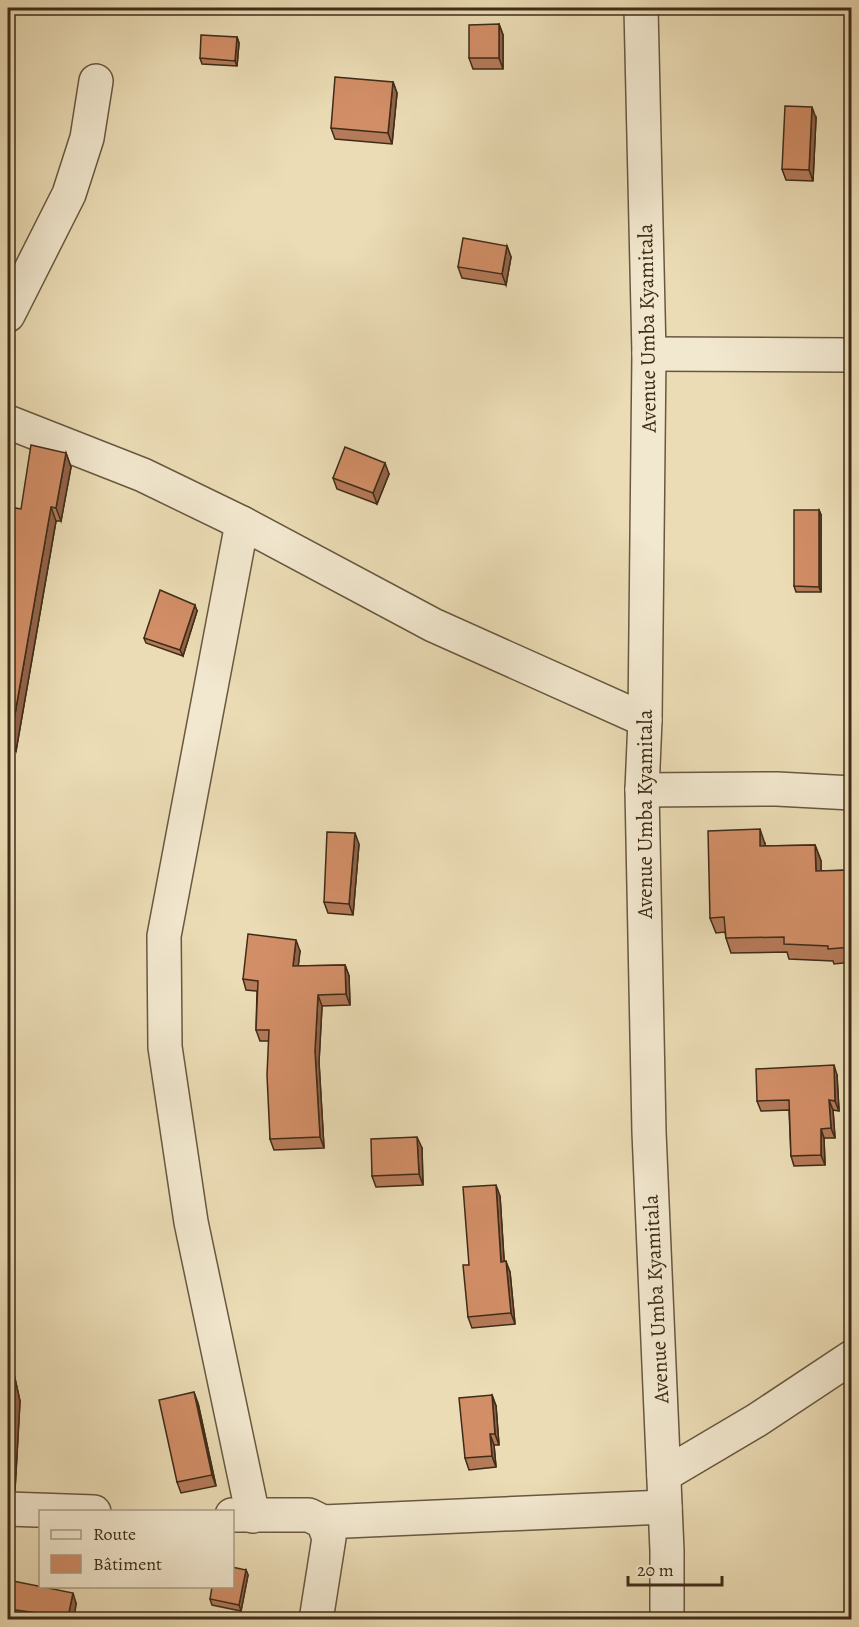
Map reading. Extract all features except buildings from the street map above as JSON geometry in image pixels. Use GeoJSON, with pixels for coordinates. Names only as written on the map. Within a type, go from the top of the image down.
{"type":"FeatureCollection","features":[{"type":"Feature","properties":{"kind":"street","name":"Avenue Umba Kyamitala"},"geometry":{"type":"LineString","coordinates":[[641,8],[649,354],[645,720],[642,790],[649,1132],[665,1491],[667,1620]]}},
{"type":"Feature","properties":{"kind":"street"},"geometry":{"type":"LineString","coordinates":[[8,315],[69,194],[87,138],[96,81]]}},
{"type":"Feature","properties":{"kind":"street"},"geometry":{"type":"LineString","coordinates":[[649,354],[852,355]]}},
{"type":"Feature","properties":{"kind":"street"},"geometry":{"type":"LineString","coordinates":[[8,422],[143,475],[242,522],[433,625],[645,720]]}},
{"type":"Feature","properties":{"kind":"street"},"geometry":{"type":"LineString","coordinates":[[242,522],[164,936],[165,1047],[191,1222],[243,1515],[309,1515],[323,1522],[665,1491],[758,1420],[852,1357]]}},
{"type":"Feature","properties":{"kind":"street"},"geometry":{"type":"LineString","coordinates":[[642,790],[777,789],[852,793]]}},
{"type":"Feature","properties":{"kind":"street"},"geometry":{"type":"LineString","coordinates":[[8,1509],[39,1510]]}},
{"type":"Feature","properties":{"kind":"street"},"geometry":{"type":"LineString","coordinates":[[316,1620],[329,1538],[323,1522]]}}]}
